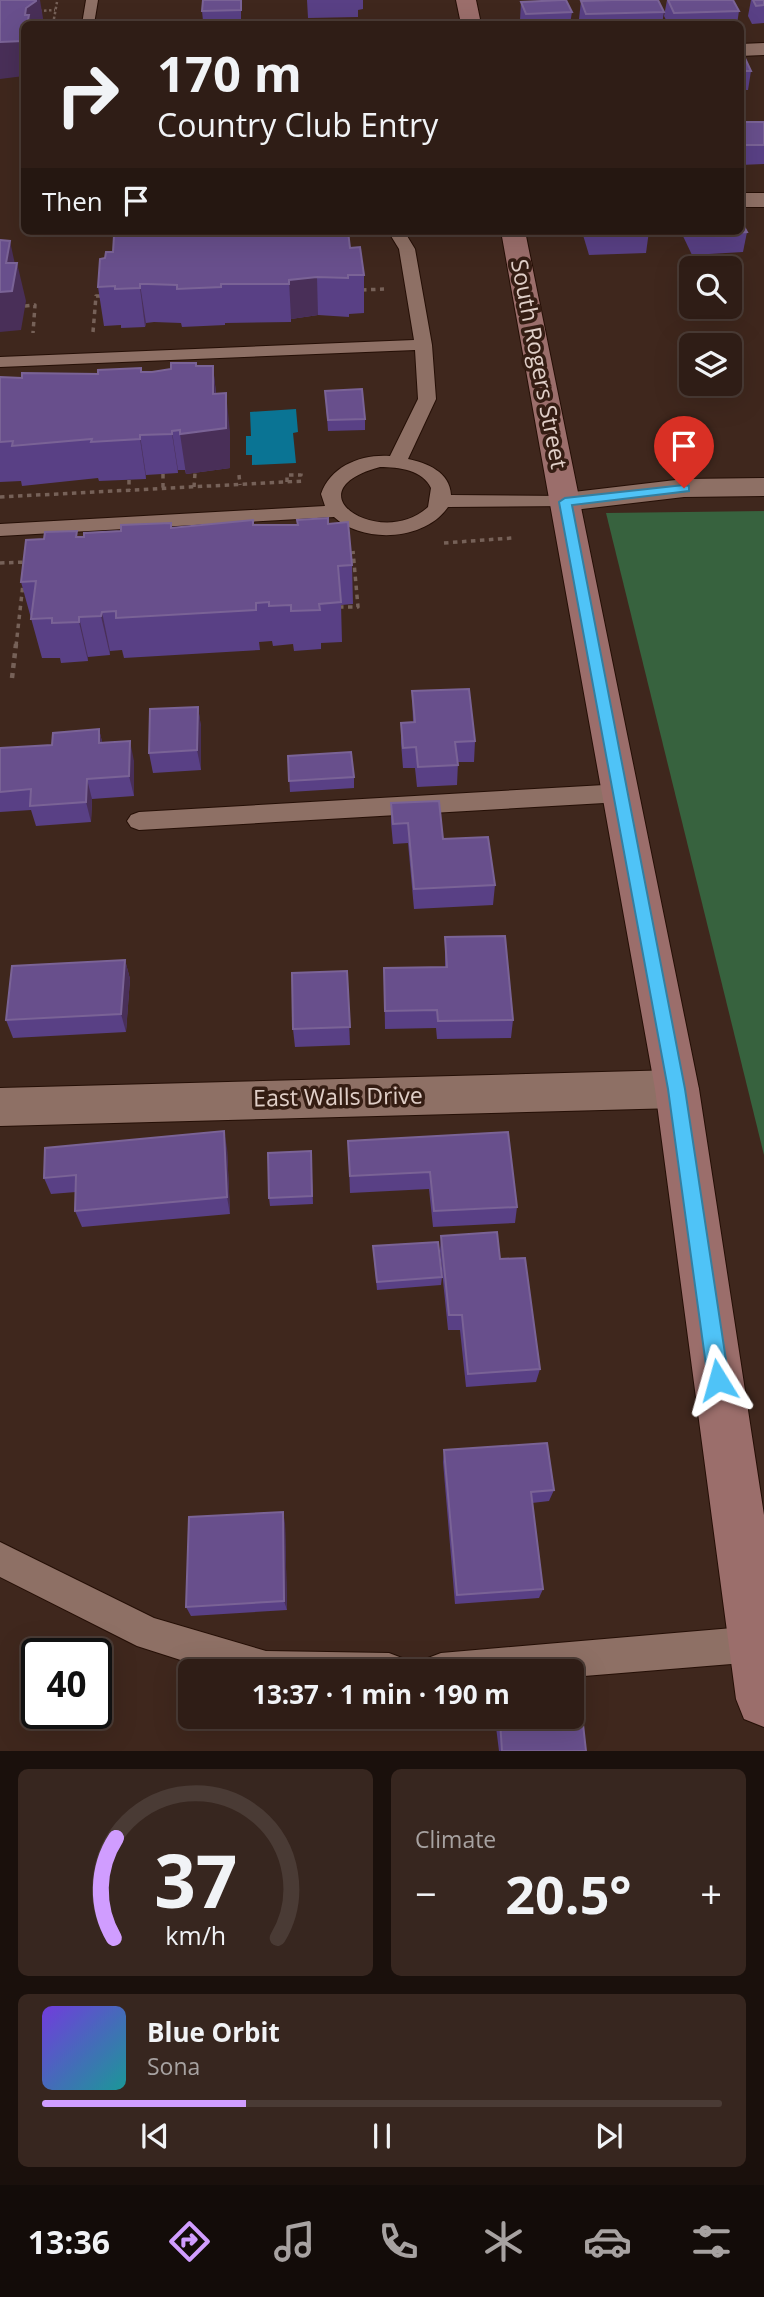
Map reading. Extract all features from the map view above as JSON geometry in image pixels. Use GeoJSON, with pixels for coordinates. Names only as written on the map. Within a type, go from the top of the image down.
{"type":"FeatureCollection","features":[{"type":"Feature","properties":{"kind":"street"},"geometry":{"type":"LineString","coordinates":[[466,0],[470,21]]}},
{"type":"Feature","properties":{"kind":"street"},"geometry":{"type":"LineString","coordinates":[[744,50],[764,50]]}},
{"type":"Feature","properties":{"kind":"street"},"geometry":{"type":"LineString","coordinates":[[744,200],[764,200]]}},
{"type":"Feature","properties":{"kind":"street","name":"South Rogers Street"},"geometry":{"type":"LineString","coordinates":[[514,235],[677,1089],[764,1699]]}},
{"type":"Feature","properties":{"kind":"street"},"geometry":{"type":"LineString","coordinates":[[565,502],[684,488],[764,487]]}},
{"type":"Feature","properties":{"kind":"street","name":"East Walls Drive"},"geometry":{"type":"LineString","coordinates":[[0,1107],[677,1089]]}},
{"type":"Feature","properties":{"kind":"lane"},"geometry":{"type":"LineString","coordinates":[[88,21],[92,0]]}},
{"type":"Feature","properties":{"kind":"lane"},"geometry":{"type":"LineString","coordinates":[[397,461],[427,399],[423,345],[407,249],[398,235]]}},
{"type":"Feature","properties":{"kind":"lane"},"geometry":{"type":"LineString","coordinates":[[0,362],[423,345]]}},
{"type":"Feature","properties":{"kind":"lane"},"geometry":{"type":"LineString","coordinates":[[0,530],[336,511],[365,527],[404,528],[434,512],[441,501],[441,490],[436,480],[426,471],[397,461],[363,463],[338,477],[331,488],[330,500],[336,511]]}},
{"type":"Feature","properties":{"kind":"lane"},"geometry":{"type":"LineString","coordinates":[[441,501],[565,502]]}},
{"type":"Feature","properties":{"kind":"lane"},"geometry":{"type":"LineString","coordinates":[[139,821],[622,793]]}},
{"type":"Feature","properties":{"kind":"lane"},"geometry":{"type":"LineString","coordinates":[[0,1559],[149,1634],[235,1659]]}},
{"type":"Feature","properties":{"kind":"lane"},"geometry":{"type":"LineString","coordinates":[[581,1659],[756,1644]]}},
{"type":"Feature","properties":{"kind":"path"},"geometry":{"type":"LineString","coordinates":[[53,21],[57,2]]}},
{"type":"Feature","properties":{"kind":"path"},"geometry":{"type":"LineString","coordinates":[[29,11],[55,10]]}},
{"type":"Feature","properties":{"kind":"path"},"geometry":{"type":"LineString","coordinates":[[362,290],[392,289]]}},
{"type":"Feature","properties":{"kind":"path"},"geometry":{"type":"LineString","coordinates":[[92,343],[96,296],[111,295]]}},
{"type":"Feature","properties":{"kind":"path"},"geometry":{"type":"LineString","coordinates":[[95,303],[106,302]]}},
{"type":"Feature","properties":{"kind":"path"},"geometry":{"type":"LineString","coordinates":[[24,306],[35,306],[32,333],[43,332]]}},
{"type":"Feature","properties":{"kind":"path"},"geometry":{"type":"LineString","coordinates":[[84,331],[93,330]]}},
{"type":"Feature","properties":{"kind":"path"},"geometry":{"type":"LineString","coordinates":[[287,482],[287,475],[301,475],[301,471]]}},
{"type":"Feature","properties":{"kind":"path"},"geometry":{"type":"LineString","coordinates":[[194,487],[195,473]]}},
{"type":"Feature","properties":{"kind":"path"},"geometry":{"type":"LineString","coordinates":[[163,474],[163,489]]}},
{"type":"Feature","properties":{"kind":"path"},"geometry":{"type":"LineString","coordinates":[[239,475],[240,485]]}},
{"type":"Feature","properties":{"kind":"path"},"geometry":{"type":"LineString","coordinates":[[128,490],[129,480]]}},
{"type":"Feature","properties":{"kind":"path"},"geometry":{"type":"LineString","coordinates":[[0,497],[308,481]]}},
{"type":"Feature","properties":{"kind":"path"},"geometry":{"type":"LineString","coordinates":[[339,607],[358,607],[352,543]]}},
{"type":"Feature","properties":{"kind":"path"},"geometry":{"type":"LineString","coordinates":[[0,563],[38,561]]}},
{"type":"Feature","properties":{"kind":"path"},"geometry":{"type":"LineString","coordinates":[[12,678],[26,562]]}},
{"type":"Feature","properties":{"kind":"green space"},"geometry":{"type":"Polygon","coordinates":[[[764,511],[764,1155],[606,513],[764,511]]]}},
{"type":"Feature","properties":{"kind":"water"},"geometry":{"type":"Polygon","coordinates":[[[296,409],[298,432],[293,433],[296,463],[252,465],[252,455],[246,455],[246,436],[251,436],[250,412],[296,409]]]}},
{"type":"Feature","properties":{"kind":"building"},"geometry":{"type":"Polygon","coordinates":[[[0,0],[36,0],[26,8],[25,15],[29,15],[28,20],[31,21],[21,21],[21,41],[0,42],[0,0]]]}},
{"type":"Feature","properties":{"kind":"building"},"geometry":{"type":"Polygon","coordinates":[[[203,0],[241,0],[241,10],[202,11],[203,0]]]}},
{"type":"Feature","properties":{"kind":"building"},"geometry":{"type":"Polygon","coordinates":[[[566,0],[572,12],[526,14],[521,2],[566,0]]]}},
{"type":"Feature","properties":{"kind":"building"},"geometry":{"type":"Polygon","coordinates":[[[658,0],[664,12],[586,14],[581,1],[658,0]]]}},
{"type":"Feature","properties":{"kind":"building"},"geometry":{"type":"Polygon","coordinates":[[[668,0],[733,0],[739,11],[674,13],[668,0]]]}},
{"type":"Feature","properties":{"kind":"building"},"geometry":{"type":"Polygon","coordinates":[[[753,0],[764,0],[764,5],[756,6],[753,0]]]}},
{"type":"Feature","properties":{"kind":"building"},"geometry":{"type":"Polygon","coordinates":[[[744,56],[751,71],[744,71],[744,56]]]}},
{"type":"Feature","properties":{"kind":"building"},"geometry":{"type":"Polygon","coordinates":[[[744,122],[764,122],[764,145],[744,145],[744,122]]]}},
{"type":"Feature","properties":{"kind":"building"},"geometry":{"type":"Polygon","coordinates":[[[348,235],[350,248],[360,247],[364,275],[289,280],[289,284],[221,284],[221,287],[177,289],[177,285],[148,284],[140,284],[140,288],[98,287],[100,259],[105,258],[106,252],[113,252],[114,236],[348,235]]]}},
{"type":"Feature","properties":{"kind":"building"},"geometry":{"type":"Polygon","coordinates":[[[0,240],[10,241],[6,263],[17,263],[12,291],[0,292],[0,240]]]}},
{"type":"Feature","properties":{"kind":"building"},"geometry":{"type":"Polygon","coordinates":[[[171,363],[213,366],[213,394],[226,393],[226,428],[180,434],[180,430],[172,431],[172,434],[140,435],[140,439],[91,442],[92,439],[12,446],[13,441],[0,442],[0,377],[22,378],[22,373],[98,374],[98,370],[141,368],[141,372],[152,372],[171,369],[171,363]]]}},
{"type":"Feature","properties":{"kind":"building"},"geometry":{"type":"Polygon","coordinates":[[[362,389],[365,419],[328,420],[325,391],[362,389]]]}},
{"type":"Feature","properties":{"kind":"building"},"geometry":{"type":"Polygon","coordinates":[[[328,518],[328,524],[348,522],[352,565],[338,566],[341,602],[319,604],[320,610],[291,611],[291,605],[269,606],[269,602],[256,603],[256,610],[116,618],[116,611],[102,612],[101,616],[79,617],[79,622],[52,623],[52,618],[31,619],[36,581],[21,582],[26,540],[44,539],[45,532],[77,531],[76,537],[84,537],[84,533],[121,531],[121,525],[171,523],[171,528],[253,520],[253,525],[298,525],[297,520],[328,518]]]}},
{"type":"Feature","properties":{"kind":"building"},"geometry":{"type":"Polygon","coordinates":[[[469,689],[475,741],[455,742],[458,765],[418,767],[416,747],[403,748],[401,723],[415,722],[412,691],[469,689]]]}},
{"type":"Feature","properties":{"kind":"building"},"geometry":{"type":"Polygon","coordinates":[[[198,707],[197,750],[149,753],[150,709],[198,707]]]}},
{"type":"Feature","properties":{"kind":"building"},"geometry":{"type":"Polygon","coordinates":[[[99,729],[99,743],[130,741],[129,776],[87,779],[86,802],[30,806],[31,789],[0,792],[0,748],[52,745],[53,733],[99,729]]]}},
{"type":"Feature","properties":{"kind":"building"},"geometry":{"type":"Polygon","coordinates":[[[351,752],[354,777],[289,781],[288,756],[351,752]]]}},
{"type":"Feature","properties":{"kind":"building"},"geometry":{"type":"Polygon","coordinates":[[[439,801],[443,839],[488,837],[495,885],[414,889],[408,823],[393,824],[391,803],[439,801]]]}},
{"type":"Feature","properties":{"kind":"building"},"geometry":{"type":"Polygon","coordinates":[[[505,936],[513,1020],[438,1021],[437,1010],[385,1011],[384,968],[447,967],[445,937],[505,936]]]}},
{"type":"Feature","properties":{"kind":"building"},"geometry":{"type":"Polygon","coordinates":[[[125,960],[121,1014],[6,1020],[12,966],[125,960]]]}},
{"type":"Feature","properties":{"kind":"building"},"geometry":{"type":"Polygon","coordinates":[[[347,971],[350,1027],[293,1029],[292,973],[347,971]]]}},
{"type":"Feature","properties":{"kind":"building"},"geometry":{"type":"Polygon","coordinates":[[[224,1131],[227,1197],[75,1211],[76,1175],[44,1178],[45,1148],[224,1131]]]}},
{"type":"Feature","properties":{"kind":"building"},"geometry":{"type":"Polygon","coordinates":[[[508,1132],[517,1207],[434,1211],[430,1172],[350,1176],[348,1141],[508,1132]]]}},
{"type":"Feature","properties":{"kind":"building"},"geometry":{"type":"Polygon","coordinates":[[[311,1151],[312,1196],[269,1198],[268,1153],[311,1151]]]}},
{"type":"Feature","properties":{"kind":"building"},"geometry":{"type":"Polygon","coordinates":[[[497,1232],[500,1259],[525,1258],[540,1369],[468,1374],[462,1315],[449,1315],[441,1236],[497,1232]]]}},
{"type":"Feature","properties":{"kind":"building"},"geometry":{"type":"Polygon","coordinates":[[[438,1242],[442,1277],[377,1282],[373,1246],[438,1242]]]}},
{"type":"Feature","properties":{"kind":"building"},"geometry":{"type":"Polygon","coordinates":[[[547,1443],[554,1490],[531,1492],[543,1589],[457,1595],[444,1450],[547,1443]]]}},
{"type":"Feature","properties":{"kind":"building"},"geometry":{"type":"Polygon","coordinates":[[[283,1512],[284,1601],[186,1607],[189,1517],[283,1512]]]}},
{"type":"Feature","properties":{"kind":"building"},"geometry":{"type":"Polygon","coordinates":[[[501,1729],[584,1729],[586,1751],[502,1751],[501,1729]]]}},
{"type":"Feature","properties":{"kind":"route"},"geometry":{"type":"LineString","coordinates":[[684,488],[565,502],[677,1089],[718,1380]]}}]}
